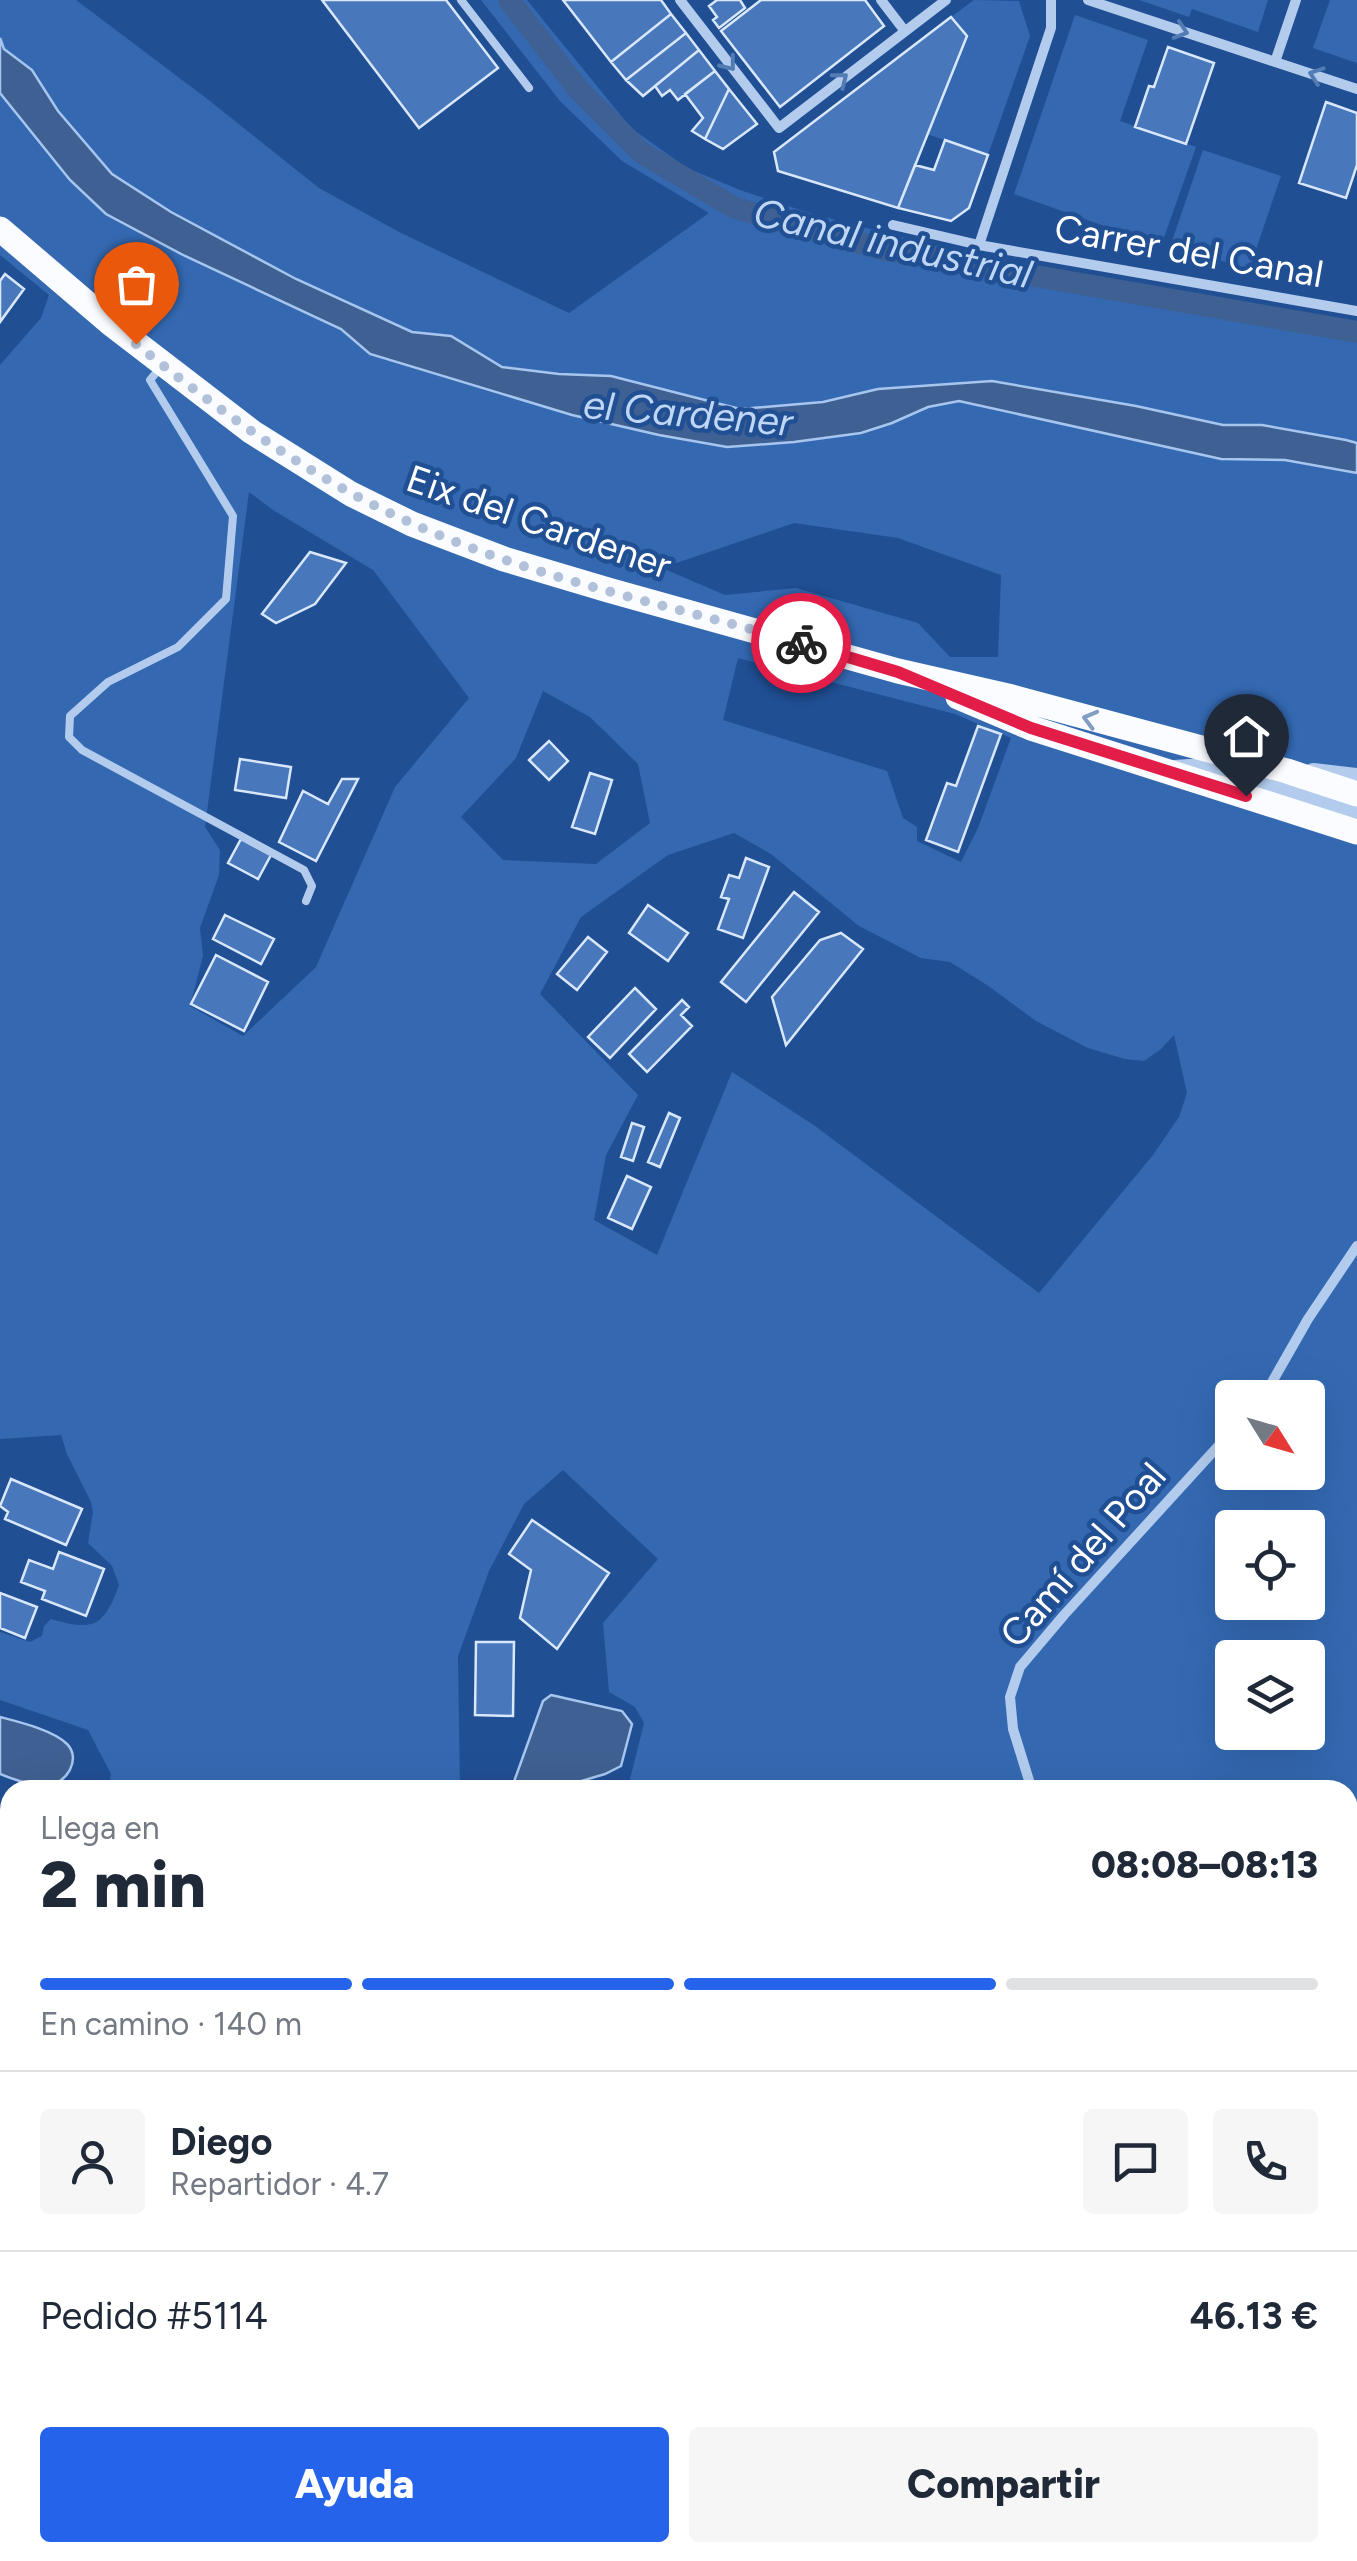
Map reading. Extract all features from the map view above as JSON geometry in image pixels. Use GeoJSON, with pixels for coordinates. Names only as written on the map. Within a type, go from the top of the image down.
{"type":"FeatureCollection","features":[{"type":"Feature","properties":{"kind":"main road","name":"Eix del Cardener"},"geometry":{"type":"LineString","coordinates":[[0,229],[162,365],[287,456],[412,524],[504,559],[898,672],[1012,697],[1287,771],[1357,794]]}},
{"type":"Feature","properties":{"kind":"main road","name":"Eix del Cardener"},"geometry":{"type":"LineString","coordinates":[[898,672],[1031,728],[1357,832]]}},
{"type":"Feature","properties":{"kind":"street"},"geometry":{"type":"LineString","coordinates":[[680,0],[779,128],[946,0]]}},
{"type":"Feature","properties":{"kind":"street"},"geometry":{"type":"LineString","coordinates":[[881,0],[904,30]]}},
{"type":"Feature","properties":{"kind":"street"},"geometry":{"type":"LineString","coordinates":[[978,245],[1050,28],[1051,0]]}},
{"type":"Feature","properties":{"kind":"street"},"geometry":{"type":"LineString","coordinates":[[1088,0],[1357,89]]}},
{"type":"Feature","properties":{"kind":"street"},"geometry":{"type":"LineString","coordinates":[[1275,62],[1296,0]]}},
{"type":"Feature","properties":{"kind":"street","name":"Carrer del Canal"},"geometry":{"type":"LineString","coordinates":[[894,226],[978,245],[1357,311]]}},
{"type":"Feature","properties":{"kind":"street"},"geometry":{"type":"LineString","coordinates":[[1164,769],[1204,767],[1241,774],[1357,812]]}},
{"type":"Feature","properties":{"kind":"street"},"geometry":{"type":"LineString","coordinates":[[1287,771],[1357,777]]}},
{"type":"Feature","properties":{"kind":"street"},"geometry":{"type":"LineString","coordinates":[[1272,1380],[1357,1246]]}},
{"type":"Feature","properties":{"kind":"street","name":"Camí del Poal"},"geometry":{"type":"LineString","coordinates":[[1029,1780],[1014,1729],[1010,1697],[1020,1667],[1215,1450]]}},
{"type":"Feature","properties":{"kind":"lane"},"geometry":{"type":"LineString","coordinates":[[461,0],[530,88]]}},
{"type":"Feature","properties":{"kind":"lane"},"geometry":{"type":"LineString","coordinates":[[162,365],[150,380],[233,516],[226,598],[178,647],[108,682],[70,716],[68,737],[82,750],[304,870],[312,886],[306,901]]}},
{"type":"Feature","properties":{"kind":"shaded area"},"geometry":{"type":"Polygon","coordinates":[[[0,0],[76,0],[319,188],[401,233],[569,313],[709,213],[622,161],[560,101],[481,0],[527,0],[631,128],[687,168],[740,190],[806,212],[977,257],[1357,325],[1357,443],[1262,425],[1223,425],[992,381],[878,389],[823,402],[740,409],[611,376],[502,367],[451,336],[412,332],[296,279],[171,212],[112,174],[58,111],[32,70],[3,49],[0,0]]]}},
{"type":"Feature","properties":{"kind":"shaded area"},"geometry":{"type":"Polygon","coordinates":[[[974,0],[1019,1],[1030,36],[988,155],[927,134],[966,36],[951,17],[974,0]]]}},
{"type":"Feature","properties":{"kind":"shaded area"},"geometry":{"type":"Polygon","coordinates":[[[1139,0],[1268,0],[1258,32],[1192,9],[1189,17],[1139,0]]]}},
{"type":"Feature","properties":{"kind":"shaded area"},"geometry":{"type":"Polygon","coordinates":[[[1330,0],[1357,0],[1357,63],[1313,48],[1330,0]]]}},
{"type":"Feature","properties":{"kind":"shaded area"},"geometry":{"type":"Polygon","coordinates":[[[1075,15],[1148,40],[1120,121],[1196,147],[1161,246],[1014,194],[1075,15]]]}},
{"type":"Feature","properties":{"kind":"shaded area"},"geometry":{"type":"Polygon","coordinates":[[[0,93],[70,180],[106,214],[185,256],[341,329],[370,354],[572,415],[727,447],[861,433],[928,407],[959,401],[1221,459],[1285,460],[1357,473],[1357,1780],[630,1780],[644,1723],[635,1707],[609,1692],[603,1623],[658,1559],[563,1470],[524,1504],[489,1571],[458,1656],[460,1780],[110,1780],[111,1774],[88,1730],[0,1700],[0,1632],[30,1642],[42,1636],[51,1619],[77,1625],[95,1623],[108,1610],[119,1585],[112,1566],[88,1543],[91,1502],[61,1435],[0,1439],[0,365],[41,318],[49,295],[0,255],[0,93]],[[249,492],[205,827],[220,850],[219,875],[200,928],[203,956],[190,1006],[243,1036],[316,967],[395,787],[469,698],[373,570],[249,492]],[[794,523],[662,568],[725,595],[796,588],[918,623],[950,657],[998,657],[1001,575],[898,538],[794,523]],[[738,658],[723,720],[887,771],[903,818],[917,827],[917,841],[961,862],[978,828],[1011,738],[955,714],[738,658]],[[543,691],[516,758],[461,817],[503,860],[596,864],[650,823],[638,764],[590,717],[543,691]],[[734,833],[668,855],[581,917],[540,994],[638,1095],[606,1155],[594,1220],[657,1255],[732,1072],[815,1126],[1039,1293],[1153,1155],[1179,1117],[1187,1093],[1174,1035],[1144,1061],[1088,1048],[1036,1021],[950,962],[921,958],[859,926],[771,854],[734,833]]]}},
{"type":"Feature","properties":{"kind":"shaded area"},"geometry":{"type":"Polygon","coordinates":[[[1203,150],[1281,176],[1249,270],[1171,244],[1203,150]]]}},
{"type":"Feature","properties":{"kind":"water","name":"el Cardener"},"geometry":{"type":"Polygon","coordinates":[[[0,38],[4,49],[32,70],[58,111],[112,174],[171,212],[296,279],[412,332],[451,336],[502,367],[611,376],[740,409],[823,402],[878,389],[992,381],[1223,425],[1262,425],[1346,440],[1357,443],[1357,473],[1285,460],[1221,459],[959,401],[928,407],[861,433],[727,447],[572,415],[370,354],[341,329],[185,256],[106,214],[70,180],[0,93],[0,38]]]}},
{"type":"Feature","properties":{"kind":"water"},"geometry":{"type":"Polygon","coordinates":[[[551,1695],[622,1711],[632,1724],[621,1766],[585,1780],[515,1780],[543,1701],[551,1695]]]}},
{"type":"Feature","properties":{"kind":"water"},"geometry":{"type":"Polygon","coordinates":[[[0,1717],[61,1739],[73,1757],[70,1770],[61,1780],[17,1780],[0,1774],[0,1717]]]}},
{"type":"Feature","properties":{"kind":"building"},"geometry":{"type":"Polygon","coordinates":[[[322,0],[446,0],[498,68],[419,128],[322,0]]]}},
{"type":"Feature","properties":{"kind":"building"},"geometry":{"type":"Polygon","coordinates":[[[563,0],[661,0],[671,14],[611,62],[563,0]]]}},
{"type":"Feature","properties":{"kind":"building"},"geometry":{"type":"Polygon","coordinates":[[[717,0],[740,0],[745,8],[719,28],[709,6],[717,0]]]}},
{"type":"Feature","properties":{"kind":"building"},"geometry":{"type":"Polygon","coordinates":[[[761,0],[865,0],[884,26],[780,107],[721,31],[761,0]]]}},
{"type":"Feature","properties":{"kind":"building"},"geometry":{"type":"Polygon","coordinates":[[[671,14],[686,33],[626,80],[611,62],[671,14]]]}},
{"type":"Feature","properties":{"kind":"building"},"geometry":{"type":"Polygon","coordinates":[[[951,17],[967,36],[898,208],[778,171],[774,152],[951,17]]]}},
{"type":"Feature","properties":{"kind":"building"},"geometry":{"type":"Polygon","coordinates":[[[686,33],[699,50],[643,96],[626,80],[686,33]]]}},
{"type":"Feature","properties":{"kind":"building"},"geometry":{"type":"Polygon","coordinates":[[[1168,47],[1214,63],[1186,144],[1135,127],[1168,47]]]}},
{"type":"Feature","properties":{"kind":"building"},"geometry":{"type":"Polygon","coordinates":[[[699,50],[715,71],[678,100],[670,90],[662,96],[655,86],[699,50]]]}},
{"type":"Feature","properties":{"kind":"building"},"geometry":{"type":"Polygon","coordinates":[[[715,71],[729,89],[705,139],[692,131],[703,118],[685,94],[715,71]]]}},
{"type":"Feature","properties":{"kind":"building"},"geometry":{"type":"Polygon","coordinates":[[[729,89],[757,124],[723,149],[705,139],[729,89]]]}},
{"type":"Feature","properties":{"kind":"building"},"geometry":{"type":"Polygon","coordinates":[[[1326,102],[1357,113],[1357,165],[1346,198],[1299,183],[1326,102]]]}},
{"type":"Feature","properties":{"kind":"building"},"geometry":{"type":"Polygon","coordinates":[[[945,140],[988,155],[969,208],[951,221],[898,208],[915,165],[934,170],[945,140]]]}},
{"type":"Feature","properties":{"kind":"building"},"geometry":{"type":"Polygon","coordinates":[[[5,274],[24,289],[0,322],[0,281],[5,274]]]}},
{"type":"Feature","properties":{"kind":"building"},"geometry":{"type":"Polygon","coordinates":[[[310,552],[346,563],[315,604],[276,623],[262,614],[310,552]]]}},
{"type":"Feature","properties":{"kind":"building"},"geometry":{"type":"Polygon","coordinates":[[[978,726],[1001,734],[958,852],[926,840],[947,783],[956,786],[978,726]]]}},
{"type":"Feature","properties":{"kind":"building"},"geometry":{"type":"Polygon","coordinates":[[[549,741],[568,761],[549,780],[529,760],[549,741]]]}},
{"type":"Feature","properties":{"kind":"building"},"geometry":{"type":"Polygon","coordinates":[[[240,759],[291,767],[286,798],[235,790],[240,759]]]}},
{"type":"Feature","properties":{"kind":"building"},"geometry":{"type":"Polygon","coordinates":[[[590,773],[612,780],[595,834],[572,827],[590,773]]]}},
{"type":"Feature","properties":{"kind":"building"},"geometry":{"type":"Polygon","coordinates":[[[342,779],[358,779],[316,861],[279,842],[303,791],[328,804],[342,779]]]}},
{"type":"Feature","properties":{"kind":"building"},"geometry":{"type":"Polygon","coordinates":[[[241,839],[271,855],[258,879],[228,863],[241,839]]]}},
{"type":"Feature","properties":{"kind":"building"},"geometry":{"type":"Polygon","coordinates":[[[746,858],[769,867],[743,938],[718,929],[729,899],[721,897],[729,875],[739,878],[746,858]]]}},
{"type":"Feature","properties":{"kind":"building"},"geometry":{"type":"Polygon","coordinates":[[[794,892],[819,912],[746,1002],[721,982],[794,892]]]}},
{"type":"Feature","properties":{"kind":"building"},"geometry":{"type":"Polygon","coordinates":[[[648,905],[688,933],[668,961],[629,933],[648,905]]]}},
{"type":"Feature","properties":{"kind":"building"},"geometry":{"type":"Polygon","coordinates":[[[225,915],[274,939],[261,964],[213,939],[225,915]]]}},
{"type":"Feature","properties":{"kind":"building"},"geometry":{"type":"Polygon","coordinates":[[[841,933],[863,949],[786,1045],[772,997],[820,940],[841,933]]]}},
{"type":"Feature","properties":{"kind":"building"},"geometry":{"type":"Polygon","coordinates":[[[588,937],[607,952],[577,990],[557,974],[588,937]]]}},
{"type":"Feature","properties":{"kind":"building"},"geometry":{"type":"Polygon","coordinates":[[[216,955],[268,982],[244,1031],[191,1004],[216,955]]]}},
{"type":"Feature","properties":{"kind":"building"},"geometry":{"type":"Polygon","coordinates":[[[635,988],[656,1009],[610,1058],[588,1037],[635,988]]]}},
{"type":"Feature","properties":{"kind":"building"},"geometry":{"type":"Polygon","coordinates":[[[682,1000],[689,1007],[681,1015],[692,1026],[647,1072],[629,1054],[682,1000]]]}},
{"type":"Feature","properties":{"kind":"building"},"geometry":{"type":"Polygon","coordinates":[[[669,1113],[680,1118],[660,1167],[648,1162],[669,1113]]]}},
{"type":"Feature","properties":{"kind":"building"},"geometry":{"type":"Polygon","coordinates":[[[632,1123],[644,1127],[633,1161],[621,1157],[632,1123]]]}},
{"type":"Feature","properties":{"kind":"building"},"geometry":{"type":"Polygon","coordinates":[[[627,1176],[651,1187],[632,1229],[608,1218],[627,1176]]]}},
{"type":"Feature","properties":{"kind":"building"},"geometry":{"type":"Polygon","coordinates":[[[11,1479],[82,1509],[66,1545],[5,1519],[8,1512],[0,1506],[11,1479]]]}},
{"type":"Feature","properties":{"kind":"building"},"geometry":{"type":"Polygon","coordinates":[[[532,1520],[609,1573],[557,1649],[520,1618],[531,1570],[509,1554],[532,1520]]]}},
{"type":"Feature","properties":{"kind":"building"},"geometry":{"type":"Polygon","coordinates":[[[59,1552],[104,1569],[86,1616],[42,1599],[45,1591],[21,1582],[29,1560],[53,1569],[59,1552]]]}},
{"type":"Feature","properties":{"kind":"building"},"geometry":{"type":"Polygon","coordinates":[[[0,1593],[37,1607],[25,1638],[0,1628],[0,1593]]]}},
{"type":"Feature","properties":{"kind":"building"},"geometry":{"type":"Polygon","coordinates":[[[476,1642],[514,1642],[513,1716],[475,1715],[476,1642]]]}},
{"type":"Feature","properties":{"kind":"waterway","name":"Canal industrial"},"geometry":{"type":"LineString","coordinates":[[509,0],[579,90],[642,153],[735,208],[886,250],[1357,332]]}},
{"type":"Feature","properties":{"kind":"way so far"},"geometry":{"type":"LineString","coordinates":[[136,344],[287,456],[412,524],[504,559],[801,643]]}},
{"type":"Feature","properties":{"kind":"route"},"geometry":{"type":"LineString","coordinates":[[801,643],[898,672],[1031,728],[1246,796]]}}]}
